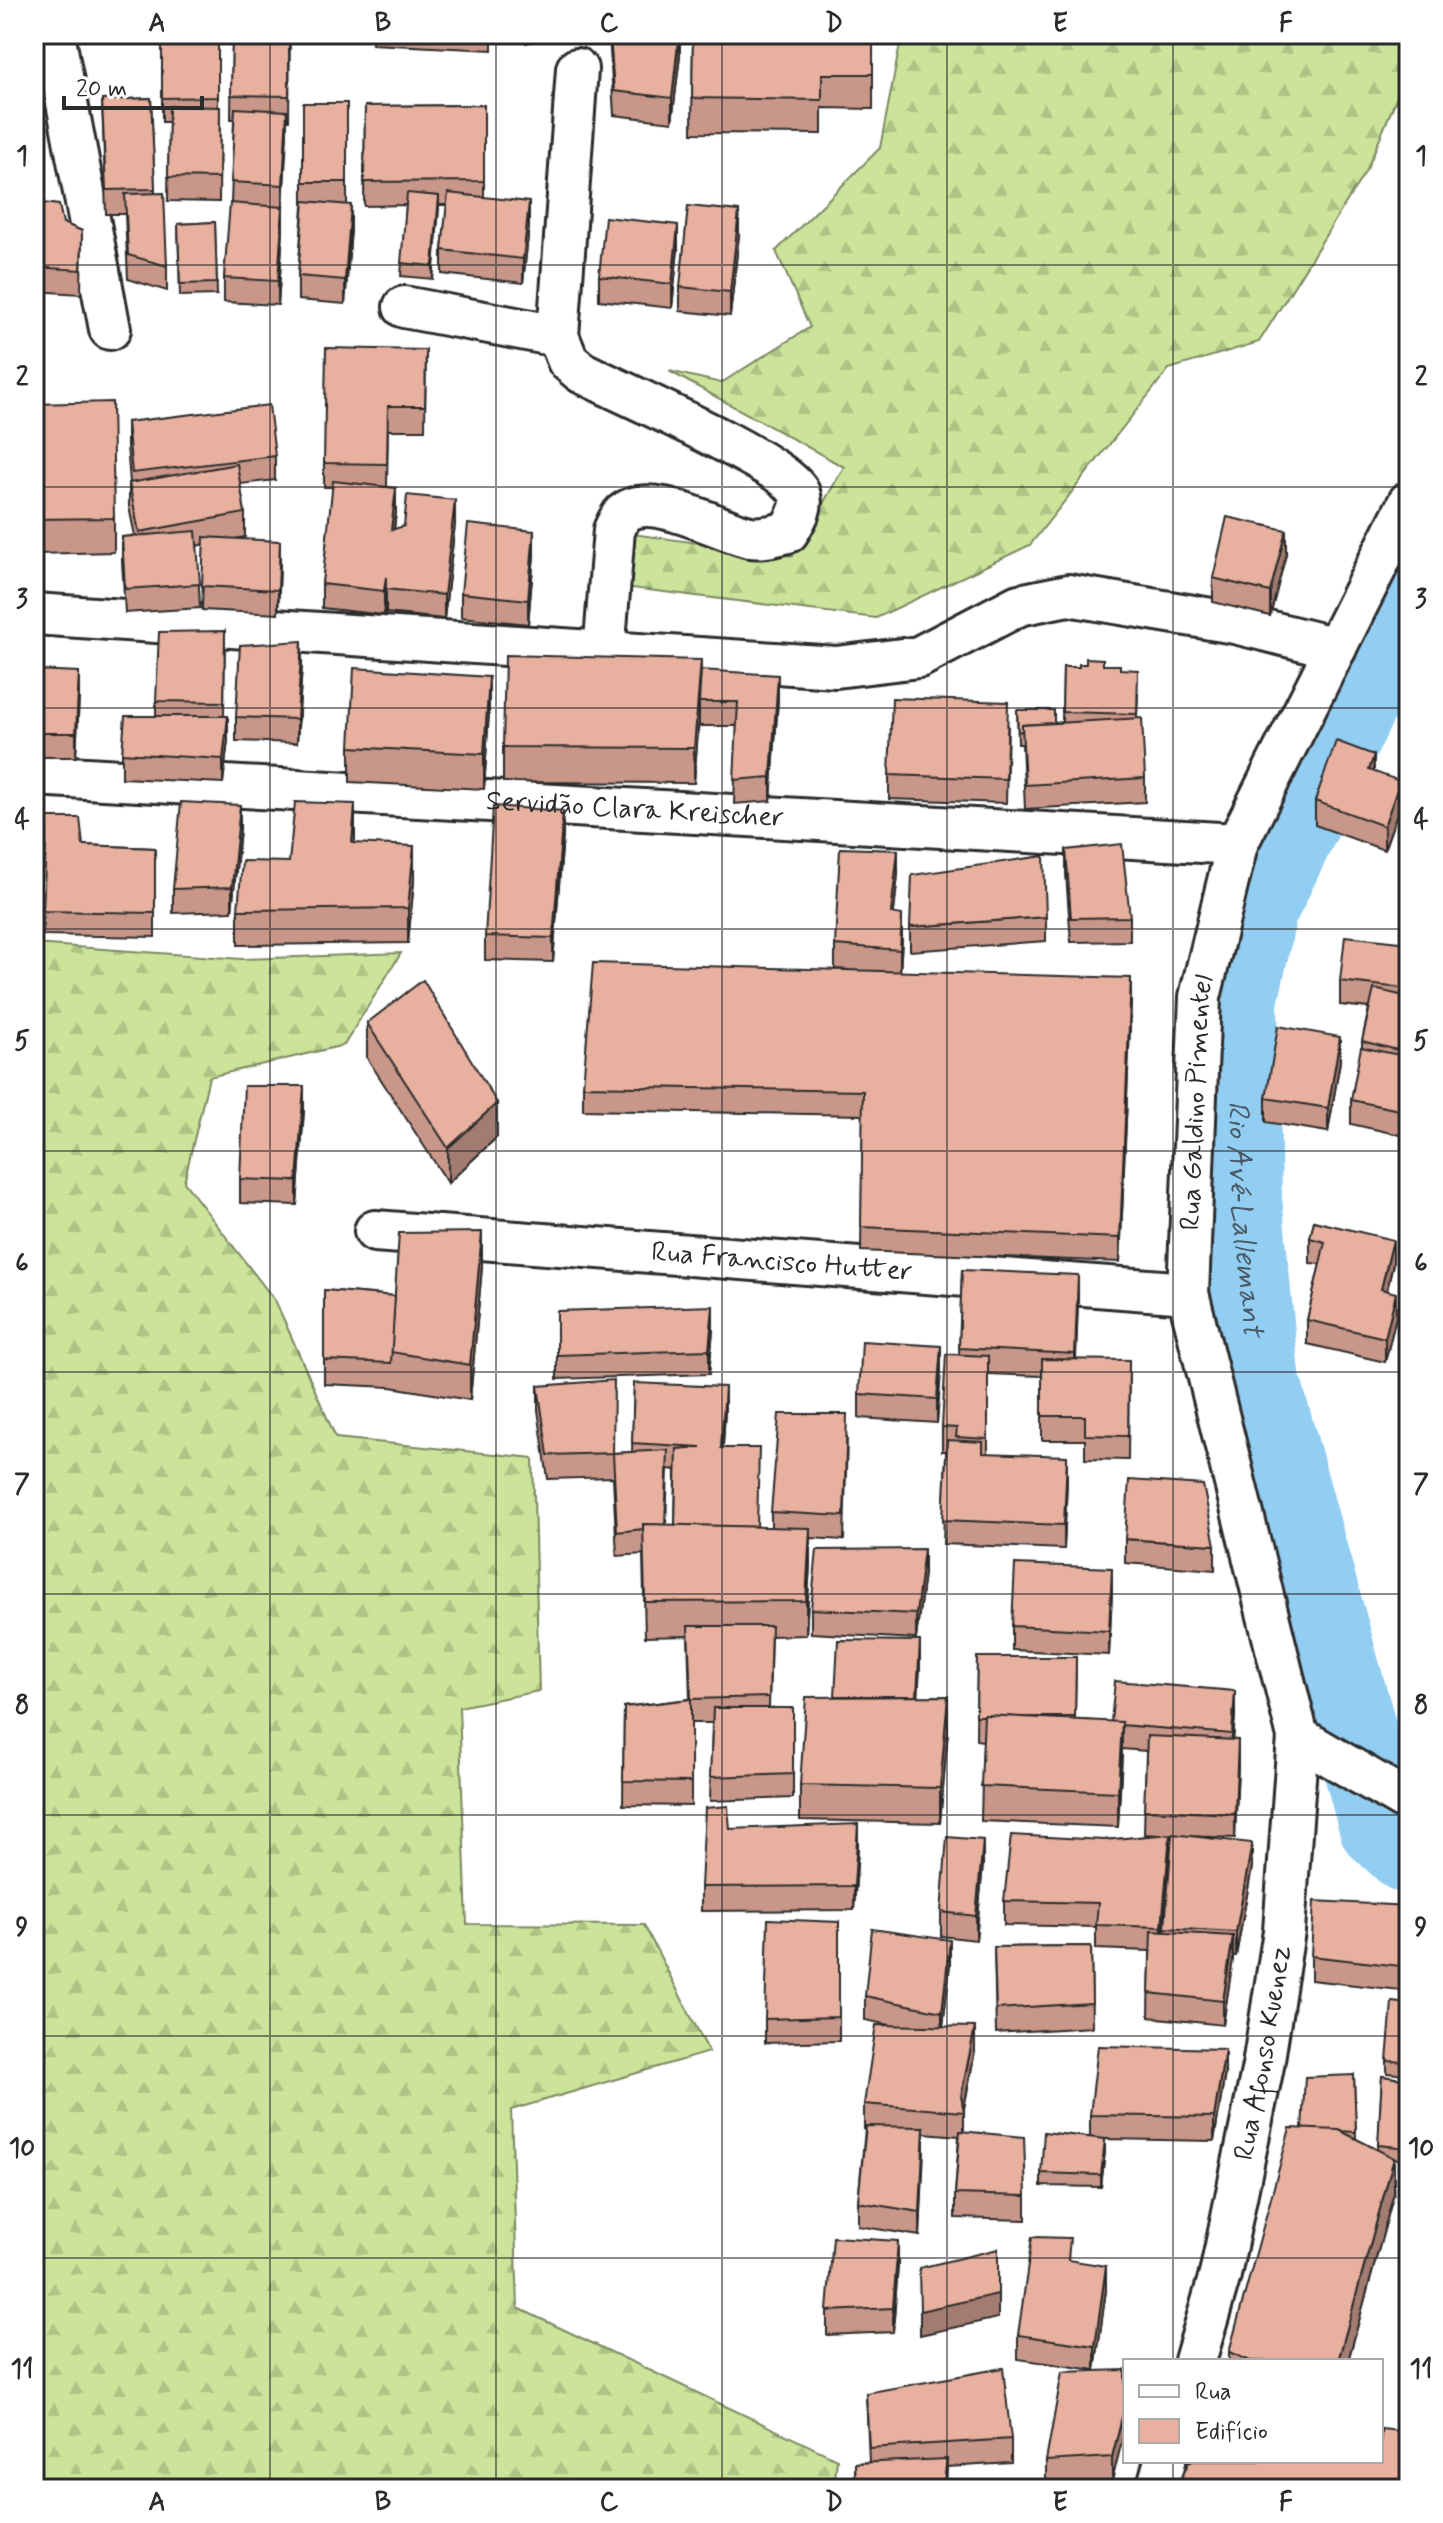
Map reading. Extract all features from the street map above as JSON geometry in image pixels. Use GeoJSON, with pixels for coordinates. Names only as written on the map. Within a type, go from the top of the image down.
{"type":"FeatureCollection","features":[{"type":"Feature","properties":{"kind":"street"},"geometry":{"type":"LineString","coordinates":[[54,34],[110,329]]}},
{"type":"Feature","properties":{"kind":"street"},"geometry":{"type":"LineString","coordinates":[[577,69],[558,336],[568,361],[581,372],[759,460],[794,484],[800,496],[799,513],[788,532],[767,537],[750,537],[660,507],[641,506],[623,514],[614,530],[604,653]]}},
{"type":"Feature","properties":{"kind":"street"},"geometry":{"type":"LineString","coordinates":[[404,307],[558,336]]}},
{"type":"Feature","properties":{"kind":"street","name":"Rua Galdino Pimentel"},"geometry":{"type":"LineString","coordinates":[[1300,1738],[1188,1293],[1200,997],[1237,844],[1409,502]]}},
{"type":"Feature","properties":{"kind":"street"},"geometry":{"type":"LineString","coordinates":[[34,614],[836,667],[919,657],[1019,605],[1068,595],[1235,623],[1336,648]]}},
{"type":"Feature","properties":{"kind":"street","name":"Servidão Clara Kreischer"},"geometry":{"type":"LineString","coordinates":[[34,775],[1237,844]]}},
{"type":"Feature","properties":{"kind":"street","name":"Rua Francisco Hutter"},"geometry":{"type":"LineString","coordinates":[[375,1231],[1188,1293]]}},
{"type":"Feature","properties":{"kind":"street"},"geometry":{"type":"LineString","coordinates":[[1300,1738],[1409,1802]]}},
{"type":"Feature","properties":{"kind":"street","name":"Rua Afonso Kuenez"},"geometry":{"type":"LineString","coordinates":[[1196,2359],[1220,2275],[1263,2066],[1284,1931],[1300,1738]]}},
{"type":"Feature","properties":{"kind":"street"},"geometry":{"type":"LineString","coordinates":[[1157,2489],[1164,2463]]}},
{"type":"Feature","properties":{"kind":"green space"},"geometry":{"type":"Polygon","coordinates":[[[902,34],[1409,34],[1409,68],[1367,169],[1259,342],[1169,369],[1030,545],[876,618],[623,587],[633,534],[793,556],[844,467],[669,371],[721,383],[810,327],[776,251],[880,148],[902,34]]]}},
{"type":"Feature","properties":{"kind":"green space"},"geometry":{"type":"Polygon","coordinates":[[[34,944],[242,959],[401,953],[344,1045],[209,1077],[184,1182],[276,1302],[336,1438],[533,1458],[539,1691],[459,1707],[467,1924],[644,1925],[709,2052],[511,2110],[518,2308],[837,2459],[834,2489],[34,2489],[34,944]]]}},
{"type":"Feature","properties":{"kind":"building"},"geometry":{"type":"Polygon","coordinates":[[[162,34],[218,34],[218,97],[162,98],[162,34]]]}},
{"type":"Feature","properties":{"kind":"building"},"geometry":{"type":"Polygon","coordinates":[[[232,34],[289,34],[289,96],[231,95],[232,34]]]}},
{"type":"Feature","properties":{"kind":"building"},"geometry":{"type":"Polygon","coordinates":[[[610,34],[679,34],[672,98],[614,91],[610,34]]]}},
{"type":"Feature","properties":{"kind":"building"},"geometry":{"type":"Polygon","coordinates":[[[693,34],[873,34],[873,74],[822,74],[822,100],[692,98],[693,34]]]}},
{"type":"Feature","properties":{"kind":"building"},"geometry":{"type":"Polygon","coordinates":[[[151,98],[155,189],[106,190],[102,100],[151,98]]]}},
{"type":"Feature","properties":{"kind":"building"},"geometry":{"type":"Polygon","coordinates":[[[303,103],[347,103],[347,182],[303,182],[303,103]]]}},
{"type":"Feature","properties":{"kind":"building"},"geometry":{"type":"Polygon","coordinates":[[[484,105],[484,181],[364,182],[365,106],[484,105]]]}},
{"type":"Feature","properties":{"kind":"building"},"geometry":{"type":"Polygon","coordinates":[[[169,106],[220,107],[219,178],[168,177],[169,106]]]}},
{"type":"Feature","properties":{"kind":"building"},"geometry":{"type":"Polygon","coordinates":[[[235,108],[287,111],[283,185],[231,182],[235,108]]]}},
{"type":"Feature","properties":{"kind":"building"},"geometry":{"type":"Polygon","coordinates":[[[34,127],[43,127],[40,183],[34,183],[34,127]]]}},
{"type":"Feature","properties":{"kind":"building"},"geometry":{"type":"Polygon","coordinates":[[[164,193],[167,266],[128,255],[125,194],[164,193]]]}},
{"type":"Feature","properties":{"kind":"building"},"geometry":{"type":"Polygon","coordinates":[[[407,193],[439,196],[433,266],[401,263],[407,193]]]}},
{"type":"Feature","properties":{"kind":"building"},"geometry":{"type":"Polygon","coordinates":[[[448,193],[529,202],[523,259],[442,250],[448,193]]]}},
{"type":"Feature","properties":{"kind":"building"},"geometry":{"type":"Polygon","coordinates":[[[304,201],[351,205],[345,280],[298,276],[304,201]]]}},
{"type":"Feature","properties":{"kind":"building"},"geometry":{"type":"Polygon","coordinates":[[[34,202],[59,205],[63,223],[82,231],[81,270],[34,267],[34,202]]]}},
{"type":"Feature","properties":{"kind":"building"},"geometry":{"type":"Polygon","coordinates":[[[230,203],[283,207],[278,281],[224,278],[230,203]]]}},
{"type":"Feature","properties":{"kind":"building"},"geometry":{"type":"Polygon","coordinates":[[[688,206],[739,211],[730,292],[680,287],[688,206]]]}},
{"type":"Feature","properties":{"kind":"building"},"geometry":{"type":"Polygon","coordinates":[[[605,217],[678,225],[672,284],[599,276],[605,217]]]}},
{"type":"Feature","properties":{"kind":"building"},"geometry":{"type":"Polygon","coordinates":[[[215,222],[217,283],[180,284],[178,224],[215,222]]]}},
{"type":"Feature","properties":{"kind":"building"},"geometry":{"type":"Polygon","coordinates":[[[326,348],[426,350],[425,406],[388,406],[387,464],[324,463],[326,348]]]}},
{"type":"Feature","properties":{"kind":"building"},"geometry":{"type":"Polygon","coordinates":[[[112,402],[114,518],[34,519],[34,404],[112,402]]]}},
{"type":"Feature","properties":{"kind":"building"},"geometry":{"type":"Polygon","coordinates":[[[269,405],[275,456],[132,473],[127,422],[269,405]]]}},
{"type":"Feature","properties":{"kind":"building"},"geometry":{"type":"Polygon","coordinates":[[[237,464],[245,513],[139,532],[129,483],[237,464]]]}},
{"type":"Feature","properties":{"kind":"building"},"geometry":{"type":"Polygon","coordinates":[[[333,481],[396,488],[391,530],[404,526],[407,495],[455,500],[444,595],[386,589],[386,577],[384,591],[322,584],[333,481]]]}},
{"type":"Feature","properties":{"kind":"building"},"geometry":{"type":"Polygon","coordinates":[[[1227,517],[1286,530],[1270,592],[1213,578],[1227,517]]]}},
{"type":"Feature","properties":{"kind":"building"},"geometry":{"type":"Polygon","coordinates":[[[468,524],[534,531],[528,600],[461,593],[468,524]]]}},
{"type":"Feature","properties":{"kind":"building"},"geometry":{"type":"Polygon","coordinates":[[[196,531],[200,584],[125,589],[122,537],[196,531]]]}},
{"type":"Feature","properties":{"kind":"building"},"geometry":{"type":"Polygon","coordinates":[[[204,537],[280,541],[278,590],[202,586],[204,537]]]}},
{"type":"Feature","properties":{"kind":"building"},"geometry":{"type":"Polygon","coordinates":[[[225,631],[224,702],[156,701],[159,632],[225,631]]]}},
{"type":"Feature","properties":{"kind":"building"},"geometry":{"type":"Polygon","coordinates":[[[302,641],[297,719],[236,717],[240,645],[302,641]]]}},
{"type":"Feature","properties":{"kind":"building"},"geometry":{"type":"Polygon","coordinates":[[[505,655],[701,660],[694,748],[503,747],[505,655]]]}},
{"type":"Feature","properties":{"kind":"building"},"geometry":{"type":"Polygon","coordinates":[[[1086,658],[1103,659],[1103,665],[1120,665],[1120,669],[1138,670],[1137,714],[1062,712],[1063,667],[1079,667],[1079,664],[1086,664],[1086,658]]]}},
{"type":"Feature","properties":{"kind":"building"},"geometry":{"type":"Polygon","coordinates":[[[354,668],[489,677],[484,754],[350,747],[354,668]]]}},
{"type":"Feature","properties":{"kind":"building"},"geometry":{"type":"Polygon","coordinates":[[[34,670],[79,672],[76,733],[34,733],[34,670]]]}},
{"type":"Feature","properties":{"kind":"building"},"geometry":{"type":"Polygon","coordinates":[[[701,670],[778,675],[771,777],[734,780],[738,702],[699,702],[701,670]]]}},
{"type":"Feature","properties":{"kind":"building"},"geometry":{"type":"Polygon","coordinates":[[[892,698],[1008,702],[1006,779],[889,775],[892,698]]]}},
{"type":"Feature","properties":{"kind":"building"},"geometry":{"type":"Polygon","coordinates":[[[1017,710],[1054,710],[1054,723],[1022,725],[1022,731],[1018,732],[1017,710]]]}},
{"type":"Feature","properties":{"kind":"building"},"geometry":{"type":"Polygon","coordinates":[[[125,716],[228,716],[223,759],[122,753],[125,716]]]}},
{"type":"Feature","properties":{"kind":"building"},"geometry":{"type":"Polygon","coordinates":[[[1142,718],[1145,778],[1025,785],[1022,725],[1142,718]]]}},
{"type":"Feature","properties":{"kind":"building"},"geometry":{"type":"Polygon","coordinates":[[[1336,741],[1374,755],[1369,770],[1400,781],[1384,826],[1315,801],[1336,741]]]}},
{"type":"Feature","properties":{"kind":"building"},"geometry":{"type":"Polygon","coordinates":[[[181,802],[240,805],[232,887],[173,889],[181,802]]]}},
{"type":"Feature","properties":{"kind":"building"},"geometry":{"type":"Polygon","coordinates":[[[295,802],[355,804],[352,843],[414,846],[408,908],[238,910],[242,861],[289,862],[295,802]]]}},
{"type":"Feature","properties":{"kind":"building"},"geometry":{"type":"Polygon","coordinates":[[[493,806],[563,811],[553,938],[485,936],[493,806]]]}},
{"type":"Feature","properties":{"kind":"building"},"geometry":{"type":"Polygon","coordinates":[[[47,818],[80,818],[83,845],[155,848],[155,913],[43,911],[47,818]]]}},
{"type":"Feature","properties":{"kind":"building"},"geometry":{"type":"Polygon","coordinates":[[[1122,844],[1130,917],[1071,918],[1066,850],[1122,844]]]}},
{"type":"Feature","properties":{"kind":"building"},"geometry":{"type":"Polygon","coordinates":[[[840,848],[898,850],[891,913],[902,915],[900,950],[835,945],[840,848]]]}},
{"type":"Feature","properties":{"kind":"building"},"geometry":{"type":"Polygon","coordinates":[[[1044,856],[1046,917],[910,927],[912,875],[1044,856]]]}},
{"type":"Feature","properties":{"kind":"building"},"geometry":{"type":"Polygon","coordinates":[[[1345,936],[1409,943],[1409,989],[1340,981],[1345,936]]]}},
{"type":"Feature","properties":{"kind":"building"},"geometry":{"type":"Polygon","coordinates":[[[593,963],[1131,978],[1120,1238],[861,1227],[863,1091],[583,1086],[593,963]]]}},
{"type":"Feature","properties":{"kind":"building"},"geometry":{"type":"Polygon","coordinates":[[[423,980],[497,1103],[448,1148],[367,1023],[423,980]]]}},
{"type":"Feature","properties":{"kind":"building"},"geometry":{"type":"Polygon","coordinates":[[[1374,989],[1409,997],[1409,1053],[1362,1041],[1374,989]]]}},
{"type":"Feature","properties":{"kind":"building"},"geometry":{"type":"Polygon","coordinates":[[[1278,1026],[1340,1037],[1328,1108],[1266,1098],[1278,1026]]]}},
{"type":"Feature","properties":{"kind":"building"},"geometry":{"type":"Polygon","coordinates":[[[1361,1047],[1409,1057],[1409,1112],[1351,1100],[1361,1047]]]}},
{"type":"Feature","properties":{"kind":"building"},"geometry":{"type":"Polygon","coordinates":[[[244,1086],[304,1086],[297,1181],[240,1179],[244,1086]]]}},
{"type":"Feature","properties":{"kind":"building"},"geometry":{"type":"Polygon","coordinates":[[[1314,1221],[1393,1240],[1381,1289],[1396,1293],[1385,1338],[1307,1320],[1325,1242],[1310,1238],[1314,1221]]]}},
{"type":"Feature","properties":{"kind":"building"},"geometry":{"type":"Polygon","coordinates":[[[482,1232],[470,1365],[391,1352],[399,1233],[482,1232]]]}},
{"type":"Feature","properties":{"kind":"building"},"geometry":{"type":"Polygon","coordinates":[[[962,1270],[1078,1275],[1075,1354],[959,1348],[962,1270]]]}},
{"type":"Feature","properties":{"kind":"building"},"geometry":{"type":"Polygon","coordinates":[[[324,1290],[395,1296],[391,1363],[324,1360],[324,1290]]]}},
{"type":"Feature","properties":{"kind":"building"},"geometry":{"type":"Polygon","coordinates":[[[713,1306],[709,1350],[557,1355],[557,1311],[713,1306]]]}},
{"type":"Feature","properties":{"kind":"building"},"geometry":{"type":"Polygon","coordinates":[[[862,1341],[941,1346],[937,1399],[859,1394],[862,1341]]]}},
{"type":"Feature","properties":{"kind":"building"},"geometry":{"type":"Polygon","coordinates":[[[946,1354],[988,1356],[988,1439],[956,1437],[957,1428],[942,1427],[946,1354]]]}},
{"type":"Feature","properties":{"kind":"building"},"geometry":{"type":"Polygon","coordinates":[[[1042,1359],[1129,1360],[1128,1436],[1085,1435],[1085,1416],[1042,1416],[1042,1359]]]}},
{"type":"Feature","properties":{"kind":"building"},"geometry":{"type":"Polygon","coordinates":[[[614,1380],[613,1453],[548,1455],[538,1386],[614,1380]]]}},
{"type":"Feature","properties":{"kind":"building"},"geometry":{"type":"Polygon","coordinates":[[[634,1383],[725,1387],[721,1448],[759,1448],[757,1527],[675,1525],[677,1449],[701,1447],[632,1443],[634,1383]]]}},
{"type":"Feature","properties":{"kind":"building"},"geometry":{"type":"Polygon","coordinates":[[[779,1414],[847,1414],[844,1516],[771,1512],[779,1414]]]}},
{"type":"Feature","properties":{"kind":"building"},"geometry":{"type":"Polygon","coordinates":[[[947,1440],[983,1442],[983,1453],[1067,1456],[1064,1525],[943,1520],[947,1440]]]}},
{"type":"Feature","properties":{"kind":"building"},"geometry":{"type":"Polygon","coordinates":[[[668,1450],[665,1525],[643,1524],[643,1529],[617,1532],[613,1453],[668,1450]]]}},
{"type":"Feature","properties":{"kind":"building"},"geometry":{"type":"Polygon","coordinates":[[[1129,1480],[1203,1485],[1215,1545],[1125,1539],[1129,1480]]]}},
{"type":"Feature","properties":{"kind":"building"},"geometry":{"type":"Polygon","coordinates":[[[643,1524],[810,1528],[806,1601],[645,1602],[643,1524]]]}},
{"type":"Feature","properties":{"kind":"building"},"geometry":{"type":"Polygon","coordinates":[[[924,1549],[916,1614],[811,1609],[817,1550],[924,1549]]]}},
{"type":"Feature","properties":{"kind":"building"},"geometry":{"type":"Polygon","coordinates":[[[1015,1564],[1112,1568],[1109,1631],[1012,1626],[1015,1564]]]}},
{"type":"Feature","properties":{"kind":"building"},"geometry":{"type":"Polygon","coordinates":[[[688,1626],[771,1626],[769,1697],[691,1699],[688,1626]]]}},
{"type":"Feature","properties":{"kind":"building"},"geometry":{"type":"Polygon","coordinates":[[[838,1640],[920,1641],[917,1696],[835,1696],[838,1640]]]}},
{"type":"Feature","properties":{"kind":"building"},"geometry":{"type":"Polygon","coordinates":[[[977,1657],[1076,1657],[1075,1717],[976,1716],[977,1657]]]}},
{"type":"Feature","properties":{"kind":"building"},"geometry":{"type":"Polygon","coordinates":[[[1115,1681],[1235,1691],[1232,1734],[1111,1722],[1115,1681]]]}},
{"type":"Feature","properties":{"kind":"building"},"geometry":{"type":"Polygon","coordinates":[[[948,1696],[940,1788],[800,1785],[806,1697],[948,1696]]]}},
{"type":"Feature","properties":{"kind":"building"},"geometry":{"type":"Polygon","coordinates":[[[691,1699],[691,1782],[623,1781],[624,1707],[691,1699]]]}},
{"type":"Feature","properties":{"kind":"building"},"geometry":{"type":"Polygon","coordinates":[[[713,1708],[793,1708],[793,1774],[710,1777],[713,1708]]]}},
{"type":"Feature","properties":{"kind":"building"},"geometry":{"type":"Polygon","coordinates":[[[984,1715],[1122,1722],[1118,1792],[981,1786],[984,1715]]]}},
{"type":"Feature","properties":{"kind":"building"},"geometry":{"type":"Polygon","coordinates":[[[1147,1736],[1238,1740],[1235,1814],[1144,1810],[1147,1736]]]}},
{"type":"Feature","properties":{"kind":"building"},"geometry":{"type":"Polygon","coordinates":[[[728,1806],[730,1829],[858,1824],[854,1886],[701,1887],[705,1808],[728,1806]]]}},
{"type":"Feature","properties":{"kind":"building"},"geometry":{"type":"Polygon","coordinates":[[[1170,1834],[1162,1927],[1096,1925],[1098,1903],[1004,1901],[1011,1835],[1104,1840],[1170,1834]]]}},
{"type":"Feature","properties":{"kind":"building"},"geometry":{"type":"Polygon","coordinates":[[[1172,1834],[1252,1843],[1236,1932],[1165,1928],[1172,1834]]]}},
{"type":"Feature","properties":{"kind":"building"},"geometry":{"type":"Polygon","coordinates":[[[947,1837],[983,1840],[976,1916],[941,1912],[947,1837]]]}},
{"type":"Feature","properties":{"kind":"building"},"geometry":{"type":"Polygon","coordinates":[[[1314,1901],[1409,1906],[1409,1967],[1311,1956],[1314,1901]]]}},
{"type":"Feature","properties":{"kind":"building"},"geometry":{"type":"Polygon","coordinates":[[[768,1919],[839,1922],[839,2017],[765,2019],[768,1919]]]}},
{"type":"Feature","properties":{"kind":"building"},"geometry":{"type":"Polygon","coordinates":[[[872,1929],[950,1940],[942,2012],[865,1996],[872,1929]]]}},
{"type":"Feature","properties":{"kind":"building"},"geometry":{"type":"Polygon","coordinates":[[[1151,1931],[1233,1936],[1223,2001],[1149,1993],[1151,1931]]]}},
{"type":"Feature","properties":{"kind":"building"},"geometry":{"type":"Polygon","coordinates":[[[1091,1946],[1092,2003],[996,2009],[994,1947],[1091,1946]]]}},
{"type":"Feature","properties":{"kind":"building"},"geometry":{"type":"Polygon","coordinates":[[[1392,2002],[1409,2004],[1409,2062],[1387,2061],[1392,2002]]]}},
{"type":"Feature","properties":{"kind":"building"},"geometry":{"type":"Polygon","coordinates":[[[876,2025],[975,2027],[961,2096],[964,2112],[864,2104],[876,2025]]]}},
{"type":"Feature","properties":{"kind":"building"},"geometry":{"type":"Polygon","coordinates":[[[1098,2046],[1225,2049],[1214,2117],[1090,2115],[1098,2046]]]}},
{"type":"Feature","properties":{"kind":"building"},"geometry":{"type":"Polygon","coordinates":[[[1354,2075],[1356,2132],[1302,2129],[1305,2077],[1354,2075]]]}},
{"type":"Feature","properties":{"kind":"building"},"geometry":{"type":"Polygon","coordinates":[[[1382,2076],[1409,2080],[1409,2148],[1378,2145],[1382,2076]]]}},
{"type":"Feature","properties":{"kind":"building"},"geometry":{"type":"Polygon","coordinates":[[[866,2126],[924,2127],[920,2212],[858,2202],[866,2126]]]}},
{"type":"Feature","properties":{"kind":"building"},"geometry":{"type":"Polygon","coordinates":[[[1290,2128],[1339,2130],[1394,2158],[1339,2359],[1245,2359],[1229,2352],[1290,2128]]]}},
{"type":"Feature","properties":{"kind":"building"},"geometry":{"type":"Polygon","coordinates":[[[960,2131],[1024,2137],[1026,2196],[955,2194],[960,2131]]]}},
{"type":"Feature","properties":{"kind":"building"},"geometry":{"type":"Polygon","coordinates":[[[1044,2132],[1105,2139],[1101,2175],[1041,2173],[1044,2132]]]}},
{"type":"Feature","properties":{"kind":"building"},"geometry":{"type":"Polygon","coordinates":[[[833,2237],[898,2241],[893,2308],[827,2311],[833,2237]]]}},
{"type":"Feature","properties":{"kind":"building"},"geometry":{"type":"Polygon","coordinates":[[[1032,2237],[1070,2238],[1068,2260],[1106,2266],[1095,2346],[1018,2335],[1032,2237]]]}},
{"type":"Feature","properties":{"kind":"building"},"geometry":{"type":"Polygon","coordinates":[[[998,2249],[998,2294],[920,2311],[919,2268],[998,2249]]]}},
{"type":"Feature","properties":{"kind":"building"},"geometry":{"type":"Polygon","coordinates":[[[1003,2368],[1011,2439],[869,2448],[866,2393],[1003,2368]]]}},
{"type":"Feature","properties":{"kind":"building"},"geometry":{"type":"Polygon","coordinates":[[[1123,2370],[1123,2413],[1112,2457],[1046,2461],[1062,2372],[1123,2370]]]}},
{"type":"Feature","properties":{"kind":"building"},"geometry":{"type":"Polygon","coordinates":[[[1383,2429],[1409,2432],[1409,2489],[1184,2489],[1182,2477],[1188,2463],[1383,2463],[1383,2429]]]}},
{"type":"Feature","properties":{"kind":"building"},"geometry":{"type":"Polygon","coordinates":[[[947,2459],[943,2489],[856,2489],[855,2463],[947,2459]]]}},
{"type":"Feature","properties":{"kind":"waterway","name":"Rio Avé‐Lallemant"},"geometry":{"type":"LineString","coordinates":[[1409,592],[1255,911],[1236,1001],[1240,1199],[1257,1376],[1381,1826],[1409,1852]]}}]}
